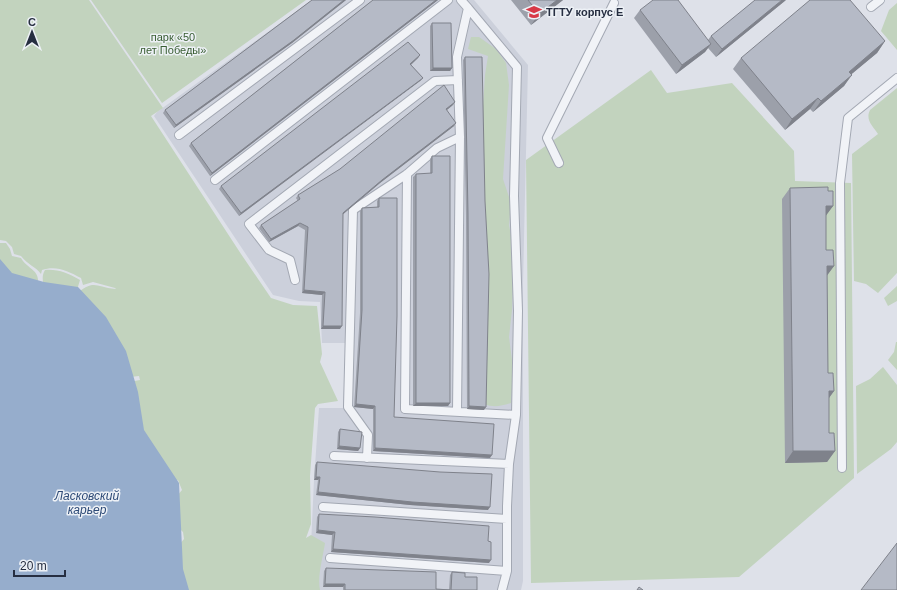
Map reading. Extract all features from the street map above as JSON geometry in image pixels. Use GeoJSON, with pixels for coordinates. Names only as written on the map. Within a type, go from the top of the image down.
{"type":"FeatureCollection","features":[{"type":"Feature","properties":{"kind":"lane"},"geometry":{"type":"LineString","coordinates":[[178,135],[360,0]]}},
{"type":"Feature","properties":{"kind":"lane"},"geometry":{"type":"LineString","coordinates":[[215,180],[448,0]]}},
{"type":"Feature","properties":{"kind":"lane"},"geometry":{"type":"LineString","coordinates":[[461,0],[517,67],[514,196],[518,311],[516,415],[510,464],[507,519],[507,571],[502,590]]}},
{"type":"Feature","properties":{"kind":"lane"},"geometry":{"type":"LineString","coordinates":[[871,7],[880,0]]}},
{"type":"Feature","properties":{"kind":"lane"},"geometry":{"type":"LineString","coordinates":[[559,163],[547,138],[614,1]]}},
{"type":"Feature","properties":{"kind":"lane"},"geometry":{"type":"LineString","coordinates":[[457,412],[460,137],[457,57],[468,8]]}},
{"type":"Feature","properties":{"kind":"lane"},"geometry":{"type":"LineString","coordinates":[[842,468],[840,183],[848,118],[897,78]]}},
{"type":"Feature","properties":{"kind":"lane"},"geometry":{"type":"LineString","coordinates":[[295,280],[290,260],[269,250],[249,224],[435,82],[458,80]]}},
{"type":"Feature","properties":{"kind":"lane"},"geometry":{"type":"LineString","coordinates":[[367,458],[368,435],[348,408],[353,210],[407,174],[437,148],[460,137]]}},
{"type":"Feature","properties":{"kind":"lane"},"geometry":{"type":"LineString","coordinates":[[407,174],[405,410],[516,415]]}},
{"type":"Feature","properties":{"kind":"lane"},"geometry":{"type":"LineString","coordinates":[[334,456],[510,464]]}},
{"type":"Feature","properties":{"kind":"lane"},"geometry":{"type":"LineString","coordinates":[[323,507],[507,519]]}},
{"type":"Feature","properties":{"kind":"lane"},"geometry":{"type":"LineString","coordinates":[[330,558],[507,571]]}},
{"type":"Feature","properties":{"kind":"shaded area"},"geometry":{"type":"Polygon","coordinates":[[[312,0],[474,0],[528,65],[523,283],[523,581],[521,590],[309,590],[319,408],[343,408],[346,343],[322,343],[320,302],[299,301],[273,295],[154,116],[157,112],[312,0]]]}},
{"type":"Feature","properties":{"kind":"green space"},"geometry":{"type":"Polygon","coordinates":[[[0,0],[89,0],[163,108],[151,116],[271,298],[293,305],[317,306],[322,354],[320,362],[338,401],[318,404],[315,408],[310,476],[311,524],[306,538],[311,535],[325,543],[320,573],[320,590],[169,590],[179,545],[184,539],[183,532],[177,526],[177,496],[182,490],[178,480],[175,482],[152,478],[129,382],[140,380],[139,376],[130,377],[73,296],[91,285],[116,289],[93,282],[83,285],[81,278],[57,268],[42,270],[41,274],[21,256],[14,254],[12,247],[6,241],[0,240],[0,0]]]}},
{"type":"Feature","properties":{"kind":"green space","name":"парк «50 лет Победы»"},"geometry":{"type":"Polygon","coordinates":[[[91,0],[306,0],[162,103],[91,0]]]}},
{"type":"Feature","properties":{"kind":"green space"},"geometry":{"type":"Polygon","coordinates":[[[897,3],[897,50],[881,31],[889,10],[897,3]]]}},
{"type":"Feature","properties":{"kind":"green space"},"geometry":{"type":"Polygon","coordinates":[[[471,37],[479,37],[496,49],[506,63],[509,85],[503,179],[511,203],[509,225],[512,241],[513,281],[509,337],[512,360],[512,390],[511,403],[498,406],[484,404],[482,121],[485,75],[488,56],[468,49],[471,37]]]}},
{"type":"Feature","properties":{"kind":"green space"},"geometry":{"type":"Polygon","coordinates":[[[651,70],[667,93],[732,83],[794,151],[795,181],[851,183],[854,478],[739,577],[531,583],[526,160],[651,70]]]}},
{"type":"Feature","properties":{"kind":"green space"},"geometry":{"type":"Polygon","coordinates":[[[897,88],[897,273],[878,293],[866,284],[854,281],[852,154],[878,134],[868,117],[870,110],[897,88]]]}},
{"type":"Feature","properties":{"kind":"green space"},"geometry":{"type":"Polygon","coordinates":[[[0,243],[6,243],[12,256],[21,258],[35,273],[38,280],[38,285],[0,273],[0,243]]]}},
{"type":"Feature","properties":{"kind":"green space"},"geometry":{"type":"Polygon","coordinates":[[[45,270],[63,272],[80,280],[77,290],[45,290],[43,277],[45,270]]]}},
{"type":"Feature","properties":{"kind":"green space"},"geometry":{"type":"Polygon","coordinates":[[[897,286],[897,301],[888,306],[884,298],[897,286]]]}},
{"type":"Feature","properties":{"kind":"green space"},"geometry":{"type":"Polygon","coordinates":[[[896,342],[897,370],[888,360],[894,352],[896,342]]]}},
{"type":"Feature","properties":{"kind":"green space"},"geometry":{"type":"Polygon","coordinates":[[[883,367],[897,385],[897,442],[891,449],[857,474],[856,386],[870,379],[883,367]]]}},
{"type":"Feature","properties":{"kind":"water","name":"Ласковский карьер"},"geometry":{"type":"Polygon","coordinates":[[[0,259],[12,273],[44,282],[78,287],[106,317],[126,351],[138,392],[144,430],[179,483],[183,569],[189,590],[0,590],[0,259]]]}},
{"type":"Feature","properties":{"kind":"building"},"geometry":{"type":"Polygon","coordinates":[[[312,0],[344,0],[294,40],[176,125],[165,110],[312,0]]]}},
{"type":"Feature","properties":{"kind":"building"},"geometry":{"type":"Polygon","coordinates":[[[373,0],[436,0],[212,173],[191,143],[373,0]]]}},
{"type":"Feature","properties":{"kind":"building"},"geometry":{"type":"Polygon","coordinates":[[[528,0],[557,0],[539,14],[528,0]]]}},
{"type":"Feature","properties":{"kind":"building"},"geometry":{"type":"Polygon","coordinates":[[[653,0],[678,0],[711,44],[682,65],[640,10],[653,0]]]}},
{"type":"Feature","properties":{"kind":"building"},"geometry":{"type":"Polygon","coordinates":[[[755,0],[782,0],[722,49],[711,36],[755,0]]]}},
{"type":"Feature","properties":{"kind":"building"},"geometry":{"type":"Polygon","coordinates":[[[810,0],[850,0],[885,41],[849,72],[852,75],[821,101],[818,98],[792,119],[741,58],[810,0]]]}},
{"type":"Feature","properties":{"kind":"building"},"geometry":{"type":"Polygon","coordinates":[[[432,23],[451,23],[452,68],[433,68],[432,23]]]}},
{"type":"Feature","properties":{"kind":"building"},"geometry":{"type":"Polygon","coordinates":[[[408,42],[420,55],[410,64],[423,78],[241,213],[221,186],[408,42]]]}},
{"type":"Feature","properties":{"kind":"building"},"geometry":{"type":"Polygon","coordinates":[[[465,57],[482,57],[485,201],[489,274],[486,407],[469,406],[468,214],[465,57]]]}},
{"type":"Feature","properties":{"kind":"building"},"geometry":{"type":"Polygon","coordinates":[[[444,85],[455,102],[446,109],[456,123],[382,180],[343,213],[342,326],[323,326],[325,292],[304,290],[308,227],[300,223],[271,239],[261,225],[300,199],[298,195],[340,169],[444,85]]]}},
{"type":"Feature","properties":{"kind":"building"},"geometry":{"type":"Polygon","coordinates":[[[432,156],[450,156],[450,403],[416,403],[416,174],[432,173],[432,156]]]}},
{"type":"Feature","properties":{"kind":"building"},"geometry":{"type":"Polygon","coordinates":[[[828,187],[828,191],[833,191],[833,206],[826,206],[826,250],[833,250],[834,266],[827,266],[828,373],[833,373],[834,391],[829,391],[829,433],[834,433],[835,451],[793,451],[790,188],[828,187]]]}},
{"type":"Feature","properties":{"kind":"building"},"geometry":{"type":"Polygon","coordinates":[[[379,198],[397,198],[397,316],[394,417],[494,424],[492,455],[375,448],[375,406],[356,404],[362,310],[362,208],[379,207],[379,198]]]}},
{"type":"Feature","properties":{"kind":"building"},"geometry":{"type":"Polygon","coordinates":[[[340,429],[362,432],[360,448],[339,446],[340,429]]]}},
{"type":"Feature","properties":{"kind":"building"},"geometry":{"type":"Polygon","coordinates":[[[317,462],[440,472],[492,474],[490,507],[412,502],[318,492],[320,477],[316,477],[317,462]]]}},
{"type":"Feature","properties":{"kind":"building"},"geometry":{"type":"Polygon","coordinates":[[[319,514],[489,526],[488,541],[491,542],[491,560],[333,549],[335,532],[318,530],[319,514]]]}},
{"type":"Feature","properties":{"kind":"building"},"geometry":{"type":"Polygon","coordinates":[[[897,543],[897,590],[861,590],[897,543]]]}},
{"type":"Feature","properties":{"kind":"building"},"geometry":{"type":"Polygon","coordinates":[[[326,568],[436,572],[436,589],[450,590],[345,590],[345,584],[325,584],[326,568]]]}},
{"type":"Feature","properties":{"kind":"building"},"geometry":{"type":"Polygon","coordinates":[[[452,572],[465,573],[465,577],[477,577],[477,590],[451,590],[452,572]]]}},
{"type":"Feature","properties":{"kind":"place","name":"ТГТУ корпус Е"},"geometry":{"type":"Point","coordinates":[534,12]}}]}
